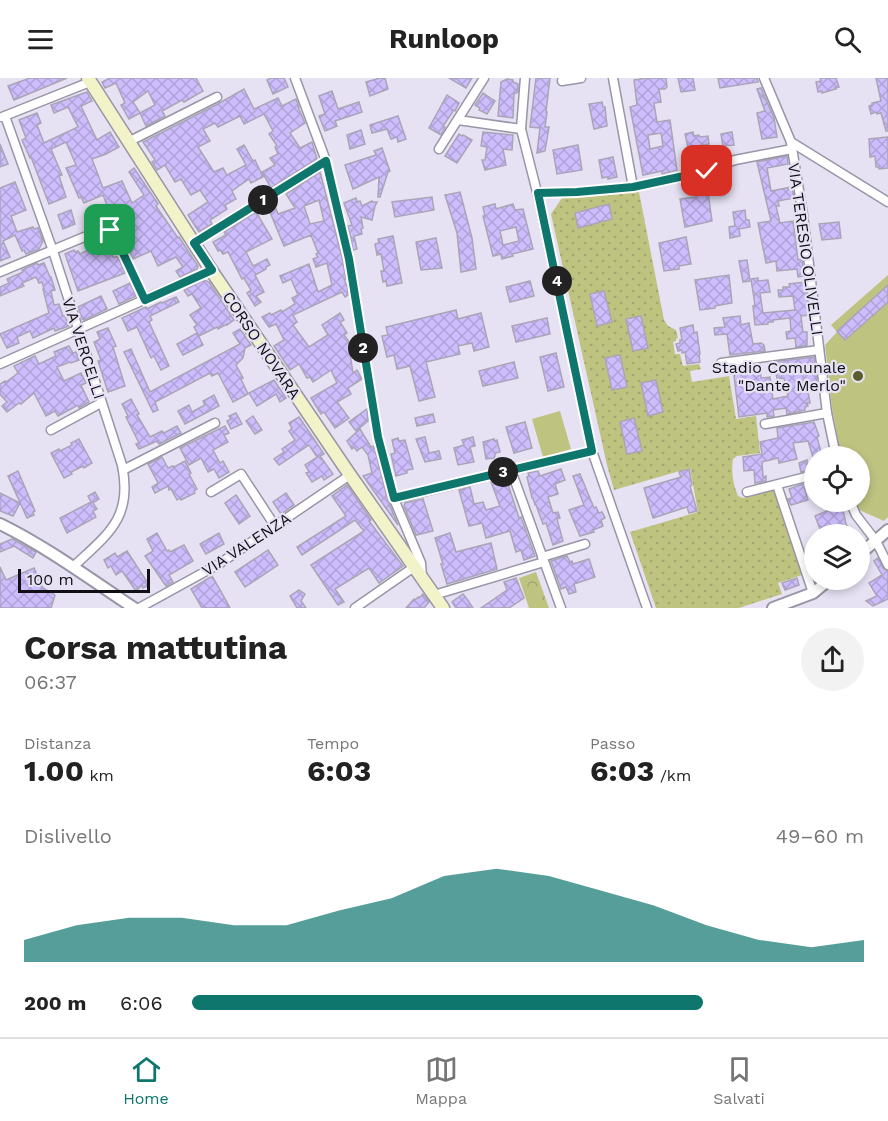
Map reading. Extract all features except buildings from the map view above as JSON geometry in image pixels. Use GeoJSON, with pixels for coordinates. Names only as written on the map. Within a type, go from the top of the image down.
{"type":"FeatureCollection","features":[{"type":"Feature","properties":{"kind":"main road","name":"CORSO NOVARA"},"geometry":{"type":"LineString","coordinates":[[89,80],[212,270],[443,608]]}},
{"type":"Feature","properties":{"kind":"street"},"geometry":{"type":"LineString","coordinates":[[295,78],[326,161],[349,259],[378,437],[394,498],[421,563],[422,579]]}},
{"type":"Feature","properties":{"kind":"street"},"geometry":{"type":"LineString","coordinates":[[439,149],[484,78]]}},
{"type":"Feature","properties":{"kind":"street"},"geometry":{"type":"LineString","coordinates":[[525,78],[521,129],[538,193],[592,451],[647,608]]}},
{"type":"Feature","properties":{"kind":"street"},"geometry":{"type":"LineString","coordinates":[[562,81],[581,78]]}},
{"type":"Feature","properties":{"kind":"street"},"geometry":{"type":"LineString","coordinates":[[613,78],[633,187]]}},
{"type":"Feature","properties":{"kind":"street","name":"VIA TERESIO OLIVELLI"},"geometry":{"type":"LineString","coordinates":[[764,78],[792,146],[803,215],[827,413],[834,446]]}},
{"type":"Feature","properties":{"kind":"street"},"geometry":{"type":"LineString","coordinates":[[2,117],[89,80]]}},
{"type":"Feature","properties":{"kind":"street"},"geometry":{"type":"LineString","coordinates":[[128,142],[217,97]]}},
{"type":"Feature","properties":{"kind":"street","name":"VIA VERCELLI"},"geometry":{"type":"LineString","coordinates":[[2,117],[52,251],[123,470],[125,492],[118,519],[107,536],[73,567]]}},
{"type":"Feature","properties":{"kind":"street"},"geometry":{"type":"LineString","coordinates":[[458,120],[521,129]]}},
{"type":"Feature","properties":{"kind":"street"},"geometry":{"type":"LineString","coordinates":[[792,146],[888,202]]}},
{"type":"Feature","properties":{"kind":"street","name":"VIA TERESIO OLIVELLI"},"geometry":{"type":"LineString","coordinates":[[538,193],[633,187],[707,171],[735,160],[792,146]]}},
{"type":"Feature","properties":{"kind":"street"},"geometry":{"type":"LineString","coordinates":[[194,243],[326,161]]}},
{"type":"Feature","properties":{"kind":"street"},"geometry":{"type":"LineString","coordinates":[[0,272],[101,230],[110,230],[145,300]]}},
{"type":"Feature","properties":{"kind":"street"},"geometry":{"type":"LineString","coordinates":[[0,364],[212,270]]}},
{"type":"Feature","properties":{"kind":"street"},"geometry":{"type":"LineString","coordinates":[[721,363],[819,350]]}},
{"type":"Feature","properties":{"kind":"street"},"geometry":{"type":"LineString","coordinates":[[51,430],[101,403]]}},
{"type":"Feature","properties":{"kind":"street"},"geometry":{"type":"LineString","coordinates":[[765,424],[827,413]]}},
{"type":"Feature","properties":{"kind":"street"},"geometry":{"type":"LineString","coordinates":[[123,470],[215,423]]}},
{"type":"Feature","properties":{"kind":"street"},"geometry":{"type":"LineString","coordinates":[[394,498],[592,451]]}},
{"type":"Feature","properties":{"kind":"street"},"geometry":{"type":"LineString","coordinates":[[511,471],[561,608]]}},
{"type":"Feature","properties":{"kind":"street"},"geometry":{"type":"LineString","coordinates":[[211,492],[241,474],[275,526]]}},
{"type":"Feature","properties":{"kind":"street","name":"VIA VALENZA"},"geometry":{"type":"LineString","coordinates":[[139,608],[219,564],[350,475]]}},
{"type":"Feature","properties":{"kind":"street"},"geometry":{"type":"LineString","coordinates":[[747,492],[804,478]]}},
{"type":"Feature","properties":{"kind":"street"},"geometry":{"type":"LineString","coordinates":[[777,485],[813,593]]}},
{"type":"Feature","properties":{"kind":"street"},"geometry":{"type":"LineString","coordinates":[[855,512],[876,541],[888,565]]}},
{"type":"Feature","properties":{"kind":"street"},"geometry":{"type":"LineString","coordinates":[[0,524],[73,567],[134,608]]}},
{"type":"Feature","properties":{"kind":"street"},"geometry":{"type":"LineString","coordinates":[[870,546],[888,530]]}},
{"type":"Feature","properties":{"kind":"street"},"geometry":{"type":"LineString","coordinates":[[434,595],[585,544]]}},
{"type":"Feature","properties":{"kind":"street"},"geometry":{"type":"LineString","coordinates":[[354,608],[414,567]]}},
{"type":"Feature","properties":{"kind":"street"},"geometry":{"type":"LineString","coordinates":[[773,608],[817,590]]}},
{"type":"Feature","properties":{"kind":"green space"},"geometry":{"type":"Polygon","coordinates":[[[639,192],[664,320],[668,326],[676,330],[678,338],[673,342],[675,354],[680,354],[683,366],[699,364],[701,369],[690,371],[692,382],[729,376],[736,419],[756,416],[760,453],[737,456],[733,459],[732,473],[735,487],[738,496],[743,498],[774,488],[802,575],[778,583],[782,594],[739,608],[656,608],[630,532],[698,512],[690,468],[614,490],[607,465],[551,214],[562,198],[639,192]]]}},
{"type":"Feature","properties":{"kind":"green space","name":"Stadio Comunale \"Dante Merlo\""},"geometry":{"type":"Polygon","coordinates":[[[888,275],[888,517],[884,521],[864,512],[870,512],[870,446],[839,446],[825,345],[837,332],[831,325],[888,275]]]}},
{"type":"Feature","properties":{"kind":"green space"},"geometry":{"type":"Polygon","coordinates":[[[560,411],[571,449],[543,457],[532,419],[560,411]]]}},
{"type":"Feature","properties":{"kind":"green space"},"geometry":{"type":"Polygon","coordinates":[[[536,572],[549,608],[529,608],[519,578],[536,572]]]}},
{"type":"Feature","properties":{"kind":"place","name":"Stadio Comunale \"Dante Merlo\""},"geometry":{"type":"Point","coordinates":[858,376]}},
{"type":"Feature","properties":{"kind":"route"},"geometry":{"type":"LineString","coordinates":[[110,230],[145,300],[212,270],[194,243],[326,161],[349,259],[378,437],[394,498],[592,451],[538,193],[633,187],[707,171]]}}]}
